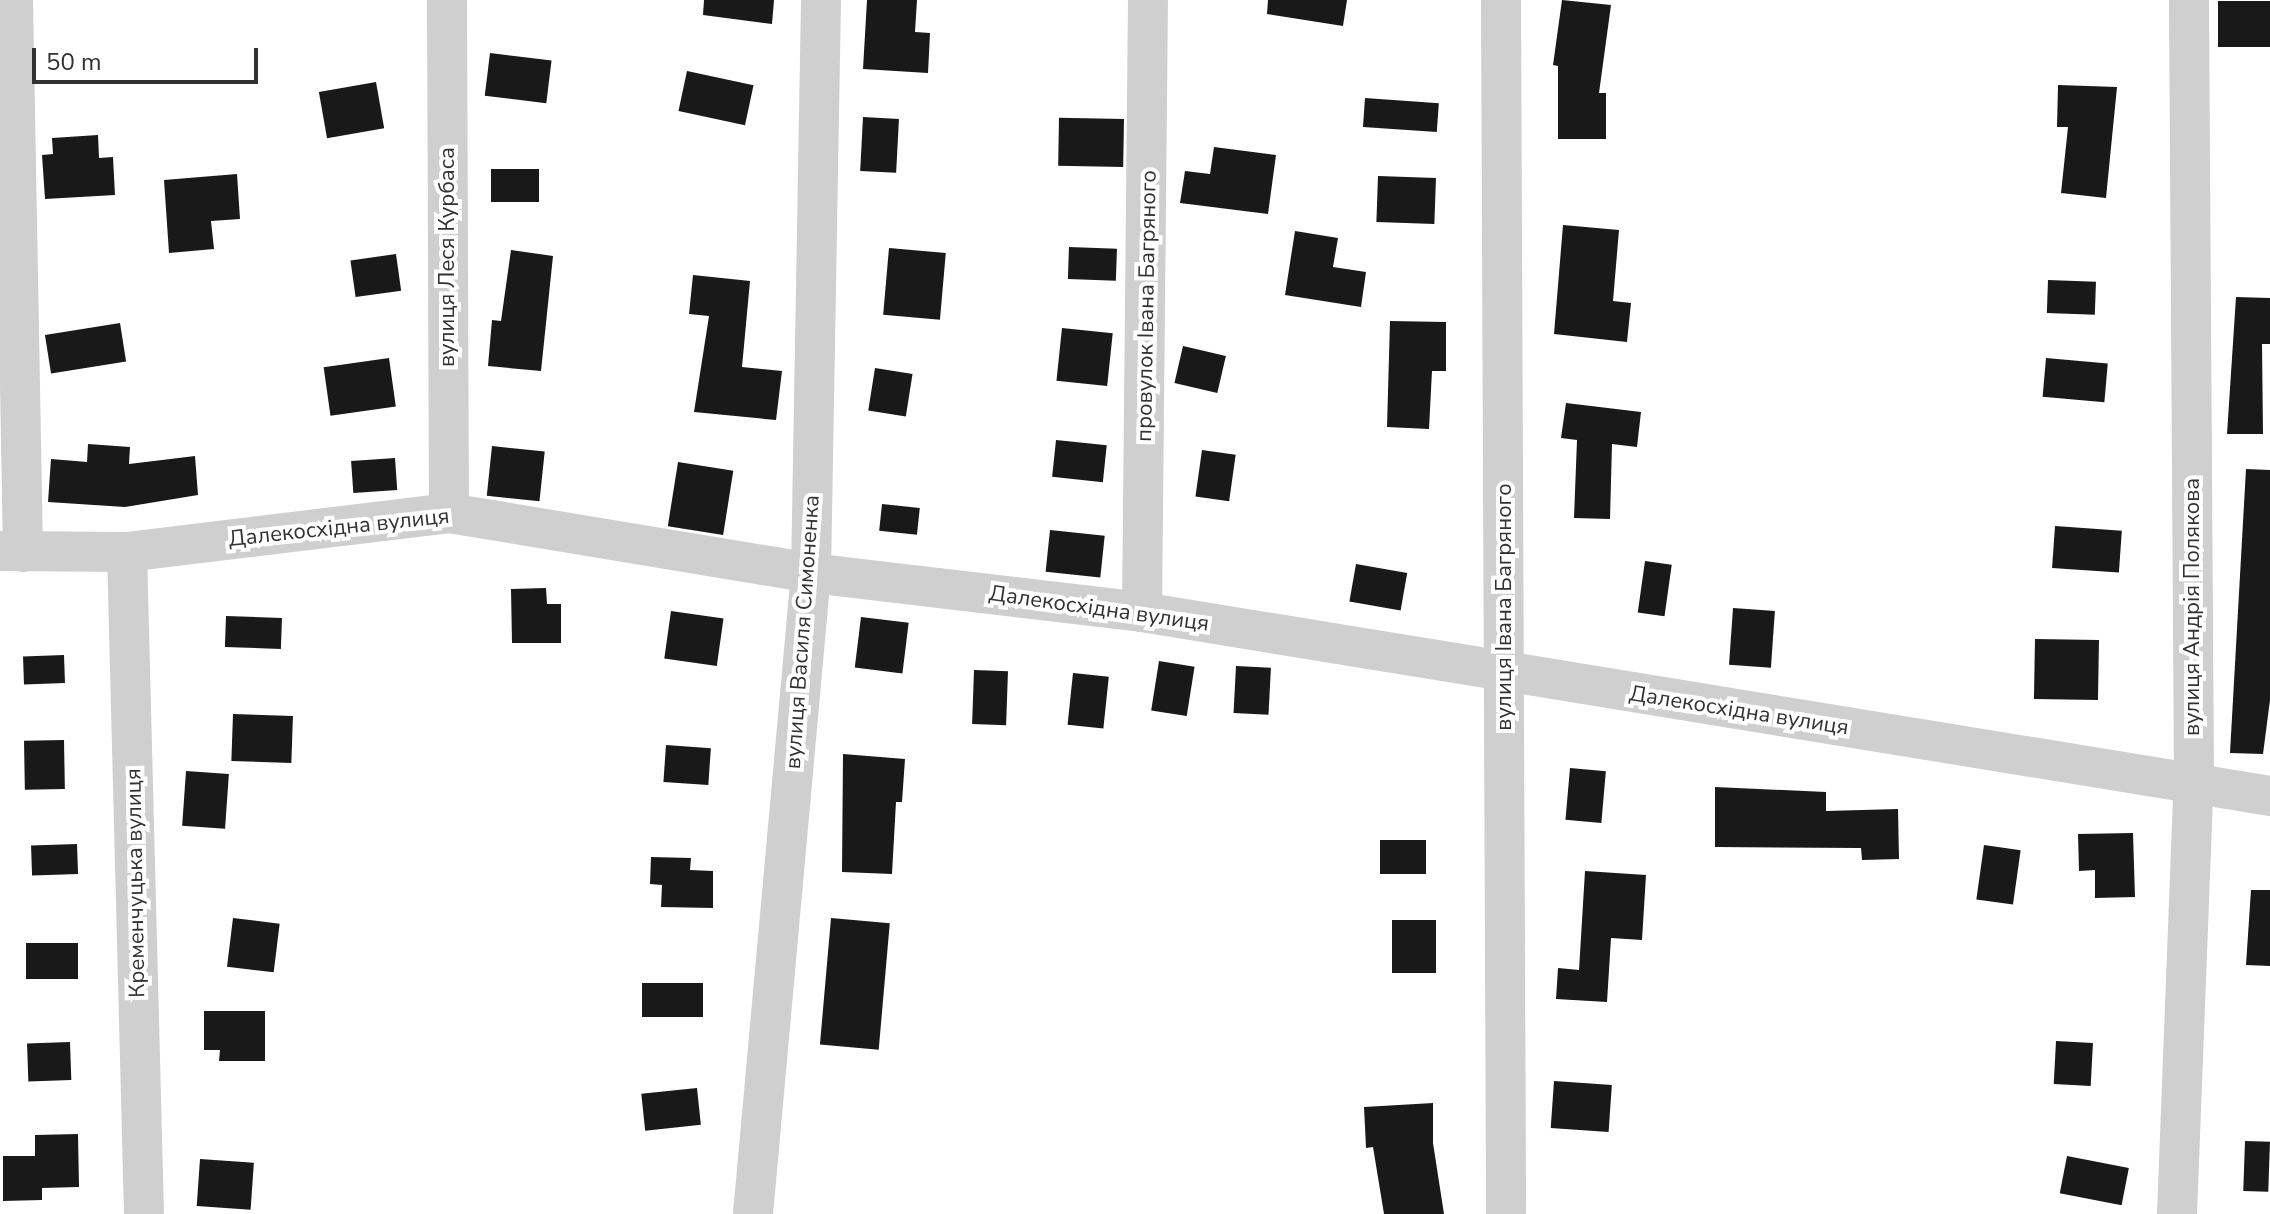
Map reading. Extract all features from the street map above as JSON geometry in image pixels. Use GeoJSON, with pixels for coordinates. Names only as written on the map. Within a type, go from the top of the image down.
{"type":"FeatureCollection","features":[{"type":"Feature","properties":{"kind":"street"},"geometry":{"type":"LineString","coordinates":[[12,551],[13,0]]}},
{"type":"Feature","properties":{"kind":"street","name":"вулиця Леся Курбаса"},"geometry":{"type":"LineString","coordinates":[[447,0],[449,513]]}},
{"type":"Feature","properties":{"kind":"street","name":"вулиця Василя Симоненка"},"geometry":{"type":"LineString","coordinates":[[753,1214],[811,573],[821,0]]}},
{"type":"Feature","properties":{"kind":"street","name":"провулок Івана Багряного"},"geometry":{"type":"LineString","coordinates":[[1142,612],[1148,0]]}},
{"type":"Feature","properties":{"kind":"street","name":"вулиця Івана Багряного"},"geometry":{"type":"LineString","coordinates":[[1501,0],[1506,1214]]}},
{"type":"Feature","properties":{"kind":"street","name":"вулиця Андрія Полякова"},"geometry":{"type":"LineString","coordinates":[[2177,1214],[2194,781],[2189,0]]}},
{"type":"Feature","properties":{"kind":"street","name":"Далекосхідна вулиця"},"geometry":{"type":"LineString","coordinates":[[12,551],[127,552],[449,513],[811,573],[1142,612],[1506,675],[2194,781],[2270,796]]}},
{"type":"Feature","properties":{"kind":"street","name":"Кременчуцька вулиця"},"geometry":{"type":"LineString","coordinates":[[127,552],[144,1214]]}},
{"type":"Feature","properties":{"kind":"building"},"geometry":{"type":"Polygon","coordinates":[[[704,0],[774,0],[772,24],[703,15],[704,0]]]}},
{"type":"Feature","properties":{"kind":"building"},"geometry":{"type":"Polygon","coordinates":[[[867,0],[917,0],[915,32],[930,33],[928,73],[863,69],[867,0]]]}},
{"type":"Feature","properties":{"kind":"building"},"geometry":{"type":"Polygon","coordinates":[[[1268,0],[1347,0],[1343,26],[1267,14],[1268,0]]]}},
{"type":"Feature","properties":{"kind":"building"},"geometry":{"type":"Polygon","coordinates":[[[1562,0],[1611,5],[1599,93],[1606,93],[1606,139],[1558,139],[1558,66],[1553,65],[1562,0]]]}},
{"type":"Feature","properties":{"kind":"building"},"geometry":{"type":"Polygon","coordinates":[[[2218,1],[2270,1],[2270,47],[2218,47],[2218,1]]]}},
{"type":"Feature","properties":{"kind":"building"},"geometry":{"type":"Polygon","coordinates":[[[490,53],[552,61],[546,103],[485,96],[490,53]]]}},
{"type":"Feature","properties":{"kind":"building"},"geometry":{"type":"Polygon","coordinates":[[[687,71],[754,85],[745,125],[678,111],[687,71]]]}},
{"type":"Feature","properties":{"kind":"building"},"geometry":{"type":"Polygon","coordinates":[[[376,82],[384,128],[327,138],[319,92],[376,82]]]}},
{"type":"Feature","properties":{"kind":"building"},"geometry":{"type":"Polygon","coordinates":[[[2058,85],[2117,87],[2106,198],[2061,193],[2068,127],[2057,127],[2058,85]]]}},
{"type":"Feature","properties":{"kind":"building"},"geometry":{"type":"Polygon","coordinates":[[[1365,98],[1439,103],[1437,132],[1363,127],[1365,98]]]}},
{"type":"Feature","properties":{"kind":"building"},"geometry":{"type":"Polygon","coordinates":[[[863,117],[899,119],[896,173],[860,171],[863,117]]]}},
{"type":"Feature","properties":{"kind":"building"},"geometry":{"type":"Polygon","coordinates":[[[1059,118],[1124,119],[1123,167],[1058,166],[1059,118]]]}},
{"type":"Feature","properties":{"kind":"building"},"geometry":{"type":"Polygon","coordinates":[[[98,135],[99,158],[113,157],[115,195],[45,199],[42,155],[53,154],[52,138],[98,135]]]}},
{"type":"Feature","properties":{"kind":"building"},"geometry":{"type":"Polygon","coordinates":[[[1214,147],[1276,155],[1268,214],[1180,203],[1185,171],[1210,174],[1214,147]]]}},
{"type":"Feature","properties":{"kind":"building"},"geometry":{"type":"Polygon","coordinates":[[[491,169],[539,169],[539,202],[491,202],[491,169]]]}},
{"type":"Feature","properties":{"kind":"building"},"geometry":{"type":"Polygon","coordinates":[[[237,174],[240,219],[211,221],[214,249],[169,253],[164,180],[237,174]]]}},
{"type":"Feature","properties":{"kind":"building"},"geometry":{"type":"Polygon","coordinates":[[[1378,176],[1436,178],[1434,224],[1376,222],[1378,176]]]}},
{"type":"Feature","properties":{"kind":"building"},"geometry":{"type":"Polygon","coordinates":[[[1563,225],[1619,230],[1613,301],[1631,303],[1627,342],[1554,334],[1563,225]]]}},
{"type":"Feature","properties":{"kind":"building"},"geometry":{"type":"Polygon","coordinates":[[[1295,231],[1338,238],[1333,267],[1366,272],[1361,307],[1285,295],[1295,231]]]}},
{"type":"Feature","properties":{"kind":"building"},"geometry":{"type":"Polygon","coordinates":[[[1069,247],[1117,249],[1116,281],[1068,279],[1069,247]]]}},
{"type":"Feature","properties":{"kind":"building"},"geometry":{"type":"Polygon","coordinates":[[[889,248],[946,253],[940,320],[883,315],[889,248]]]}},
{"type":"Feature","properties":{"kind":"building"},"geometry":{"type":"Polygon","coordinates":[[[511,250],[553,256],[541,371],[488,366],[492,320],[501,321],[511,250]]]}},
{"type":"Feature","properties":{"kind":"building"},"geometry":{"type":"Polygon","coordinates":[[[396,254],[401,291],[356,297],[350,260],[396,254]]]}},
{"type":"Feature","properties":{"kind":"building"},"geometry":{"type":"Polygon","coordinates":[[[693,275],[750,281],[742,367],[782,371],[776,420],[694,412],[709,316],[689,314],[693,275]]]}},
{"type":"Feature","properties":{"kind":"building"},"geometry":{"type":"Polygon","coordinates":[[[2048,280],[2096,282],[2095,315],[2047,313],[2048,280]]]}},
{"type":"Feature","properties":{"kind":"building"},"geometry":{"type":"Polygon","coordinates":[[[2236,297],[2270,298],[2270,344],[2262,344],[2263,434],[2227,434],[2236,297]]]}},
{"type":"Feature","properties":{"kind":"building"},"geometry":{"type":"Polygon","coordinates":[[[1390,321],[1446,322],[1446,371],[1432,371],[1429,429],[1387,427],[1390,321]]]}},
{"type":"Feature","properties":{"kind":"building"},"geometry":{"type":"Polygon","coordinates":[[[120,323],[126,362],[51,373],[45,335],[120,323]]]}},
{"type":"Feature","properties":{"kind":"building"},"geometry":{"type":"Polygon","coordinates":[[[1062,328],[1113,333],[1107,386],[1056,381],[1062,328]]]}},
{"type":"Feature","properties":{"kind":"building"},"geometry":{"type":"Polygon","coordinates":[[[1183,346],[1226,356],[1217,393],[1174,383],[1183,346]]]}},
{"type":"Feature","properties":{"kind":"building"},"geometry":{"type":"Polygon","coordinates":[[[389,358],[396,407],[330,416],[324,367],[389,358]]]}},
{"type":"Feature","properties":{"kind":"building"},"geometry":{"type":"Polygon","coordinates":[[[2046,358],[2108,363],[2104,402],[2043,397],[2046,358]]]}},
{"type":"Feature","properties":{"kind":"building"},"geometry":{"type":"Polygon","coordinates":[[[875,368],[913,374],[906,416],[868,410],[875,368]]]}},
{"type":"Feature","properties":{"kind":"building"},"geometry":{"type":"Polygon","coordinates":[[[1566,403],[1641,412],[1637,447],[1612,444],[1610,519],[1574,518],[1577,440],[1561,438],[1566,403]]]}},
{"type":"Feature","properties":{"kind":"building"},"geometry":{"type":"Polygon","coordinates":[[[1056,440],[1107,445],[1103,482],[1052,477],[1056,440]]]}},
{"type":"Feature","properties":{"kind":"building"},"geometry":{"type":"Polygon","coordinates":[[[88,444],[130,447],[129,464],[195,456],[198,495],[125,507],[48,502],[51,459],[87,462],[88,444]]]}},
{"type":"Feature","properties":{"kind":"building"},"geometry":{"type":"Polygon","coordinates":[[[492,446],[545,452],[539,501],[487,496],[492,446]]]}},
{"type":"Feature","properties":{"kind":"building"},"geometry":{"type":"Polygon","coordinates":[[[1202,450],[1236,455],[1229,501],[1195,497],[1202,450]]]}},
{"type":"Feature","properties":{"kind":"building"},"geometry":{"type":"Polygon","coordinates":[[[395,458],[397,490],[353,493],[351,461],[395,458]]]}},
{"type":"Feature","properties":{"kind":"building"},"geometry":{"type":"Polygon","coordinates":[[[678,462],[733,471],[723,535],[668,526],[678,462]]]}},
{"type":"Feature","properties":{"kind":"building"},"geometry":{"type":"Polygon","coordinates":[[[2246,469],[2270,470],[2270,700],[2263,754],[2230,753],[2246,469]]]}},
{"type":"Feature","properties":{"kind":"building"},"geometry":{"type":"Polygon","coordinates":[[[882,504],[920,508],[917,535],[879,531],[882,504]]]}},
{"type":"Feature","properties":{"kind":"building"},"geometry":{"type":"Polygon","coordinates":[[[2055,526],[2122,531],[2119,573],[2052,568],[2055,526]]]}},
{"type":"Feature","properties":{"kind":"building"},"geometry":{"type":"Polygon","coordinates":[[[1050,530],[1105,536],[1100,578],[1046,572],[1050,530]]]}},
{"type":"Feature","properties":{"kind":"building"},"geometry":{"type":"Polygon","coordinates":[[[1645,561],[1672,565],[1665,616],[1638,612],[1645,561]]]}},
{"type":"Feature","properties":{"kind":"building"},"geometry":{"type":"Polygon","coordinates":[[[1356,564],[1407,573],[1401,610],[1349,601],[1356,564]]]}},
{"type":"Feature","properties":{"kind":"building"},"geometry":{"type":"Polygon","coordinates":[[[546,588],[547,604],[561,604],[561,643],[512,643],[511,589],[546,588]]]}},
{"type":"Feature","properties":{"kind":"building"},"geometry":{"type":"Polygon","coordinates":[[[1733,608],[1775,611],[1771,668],[1729,665],[1733,608]]]}},
{"type":"Feature","properties":{"kind":"building"},"geometry":{"type":"Polygon","coordinates":[[[671,611],[723,618],[717,666],[664,659],[671,611]]]}},
{"type":"Feature","properties":{"kind":"building"},"geometry":{"type":"Polygon","coordinates":[[[226,616],[282,618],[281,649],[225,647],[226,616]]]}},
{"type":"Feature","properties":{"kind":"building"},"geometry":{"type":"Polygon","coordinates":[[[861,617],[909,623],[902,673],[855,668],[861,617]]]}},
{"type":"Feature","properties":{"kind":"building"},"geometry":{"type":"Polygon","coordinates":[[[2035,639],[2099,640],[2098,700],[2034,699],[2035,639]]]}},
{"type":"Feature","properties":{"kind":"building"},"geometry":{"type":"Polygon","coordinates":[[[64,655],[65,683],[24,684],[23,656],[64,655]]]}},
{"type":"Feature","properties":{"kind":"building"},"geometry":{"type":"Polygon","coordinates":[[[1159,661],[1195,667],[1187,716],[1151,710],[1159,661]]]}},
{"type":"Feature","properties":{"kind":"building"},"geometry":{"type":"Polygon","coordinates":[[[1236,666],[1271,668],[1268,715],[1234,713],[1236,666]]]}},
{"type":"Feature","properties":{"kind":"building"},"geometry":{"type":"Polygon","coordinates":[[[974,670],[1008,671],[1006,725],[972,724],[974,670]]]}},
{"type":"Feature","properties":{"kind":"building"},"geometry":{"type":"Polygon","coordinates":[[[1073,673],[1109,677],[1103,728],[1068,725],[1073,673]]]}},
{"type":"Feature","properties":{"kind":"building"},"geometry":{"type":"Polygon","coordinates":[[[233,714],[293,716],[291,763],[231,761],[233,714]]]}},
{"type":"Feature","properties":{"kind":"building"},"geometry":{"type":"Polygon","coordinates":[[[64,740],[65,789],[25,790],[24,741],[64,740]]]}},
{"type":"Feature","properties":{"kind":"building"},"geometry":{"type":"Polygon","coordinates":[[[666,745],[711,748],[708,785],[663,782],[666,745]]]}},
{"type":"Feature","properties":{"kind":"building"},"geometry":{"type":"Polygon","coordinates":[[[843,754],[905,759],[902,802],[896,802],[892,874],[842,872],[843,754]]]}},
{"type":"Feature","properties":{"kind":"building"},"geometry":{"type":"Polygon","coordinates":[[[1570,768],[1606,771],[1601,823],[1565,820],[1570,768]]]}},
{"type":"Feature","properties":{"kind":"building"},"geometry":{"type":"Polygon","coordinates":[[[186,771],[229,774],[225,829],[182,826],[186,771]]]}},
{"type":"Feature","properties":{"kind":"building"},"geometry":{"type":"Polygon","coordinates":[[[1715,787],[1826,792],[1826,811],[1898,809],[1899,859],[1862,860],[1861,848],[1715,847],[1715,787]]]}},
{"type":"Feature","properties":{"kind":"building"},"geometry":{"type":"Polygon","coordinates":[[[2133,833],[2135,897],[2095,898],[2095,870],[2079,871],[2078,834],[2133,833]]]}},
{"type":"Feature","properties":{"kind":"building"},"geometry":{"type":"Polygon","coordinates":[[[1380,840],[1426,840],[1426,874],[1380,874],[1380,840]]]}},
{"type":"Feature","properties":{"kind":"building"},"geometry":{"type":"Polygon","coordinates":[[[77,844],[78,874],[32,876],[31,846],[77,844]]]}},
{"type":"Feature","properties":{"kind":"building"},"geometry":{"type":"Polygon","coordinates":[[[1984,845],[2021,850],[2013,905],[1976,899],[1984,845]]]}},
{"type":"Feature","properties":{"kind":"building"},"geometry":{"type":"Polygon","coordinates":[[[651,857],[691,858],[690,870],[713,871],[713,908],[661,907],[662,885],[650,884],[651,857]]]}},
{"type":"Feature","properties":{"kind":"building"},"geometry":{"type":"Polygon","coordinates":[[[1585,871],[1646,875],[1642,940],[1611,938],[1607,1002],[1556,999],[1558,968],[1579,970],[1585,871]]]}},
{"type":"Feature","properties":{"kind":"building"},"geometry":{"type":"Polygon","coordinates":[[[2251,890],[2270,890],[2270,966],[2246,965],[2251,890]]]}},
{"type":"Feature","properties":{"kind":"building"},"geometry":{"type":"Polygon","coordinates":[[[233,918],[280,924],[274,972],[227,967],[233,918]]]}},
{"type":"Feature","properties":{"kind":"building"},"geometry":{"type":"Polygon","coordinates":[[[831,918],[890,923],[879,1050],[820,1045],[831,918]]]}},
{"type":"Feature","properties":{"kind":"building"},"geometry":{"type":"Polygon","coordinates":[[[1392,920],[1436,920],[1436,973],[1392,973],[1392,920]]]}},
{"type":"Feature","properties":{"kind":"building"},"geometry":{"type":"Polygon","coordinates":[[[26,943],[78,943],[78,979],[26,979],[26,943]]]}},
{"type":"Feature","properties":{"kind":"building"},"geometry":{"type":"Polygon","coordinates":[[[642,983],[703,983],[703,1017],[642,1017],[642,983]]]}},
{"type":"Feature","properties":{"kind":"building"},"geometry":{"type":"Polygon","coordinates":[[[204,1011],[265,1011],[265,1061],[219,1061],[220,1050],[204,1050],[204,1011]]]}},
{"type":"Feature","properties":{"kind":"building"},"geometry":{"type":"Polygon","coordinates":[[[2056,1041],[2093,1043],[2091,1086],[2054,1084],[2056,1041]]]}},
{"type":"Feature","properties":{"kind":"building"},"geometry":{"type":"Polygon","coordinates":[[[70,1042],[71,1080],[28,1081],[27,1044],[70,1042]]]}},
{"type":"Feature","properties":{"kind":"building"},"geometry":{"type":"Polygon","coordinates":[[[1554,1081],[1612,1085],[1609,1132],[1551,1128],[1554,1081]]]}},
{"type":"Feature","properties":{"kind":"building"},"geometry":{"type":"Polygon","coordinates":[[[697,1088],[701,1125],[645,1131],[641,1094],[697,1088]]]}},
{"type":"Feature","properties":{"kind":"building"},"geometry":{"type":"Polygon","coordinates":[[[1433,1103],[1433,1143],[1444,1214],[1384,1214],[1373,1147],[1366,1148],[1364,1107],[1433,1103]]]}},
{"type":"Feature","properties":{"kind":"building"},"geometry":{"type":"Polygon","coordinates":[[[78,1134],[79,1187],[42,1188],[42,1200],[3,1201],[3,1156],[35,1156],[35,1135],[78,1134]]]}},
{"type":"Feature","properties":{"kind":"building"},"geometry":{"type":"Polygon","coordinates":[[[2245,1141],[2270,1142],[2268,1192],[2243,1191],[2245,1141]]]}},
{"type":"Feature","properties":{"kind":"building"},"geometry":{"type":"Polygon","coordinates":[[[2067,1156],[2129,1168],[2122,1205],[2060,1193],[2067,1156]]]}},
{"type":"Feature","properties":{"kind":"building"},"geometry":{"type":"Polygon","coordinates":[[[200,1159],[254,1163],[251,1210],[197,1206],[200,1159]]]}}]}
